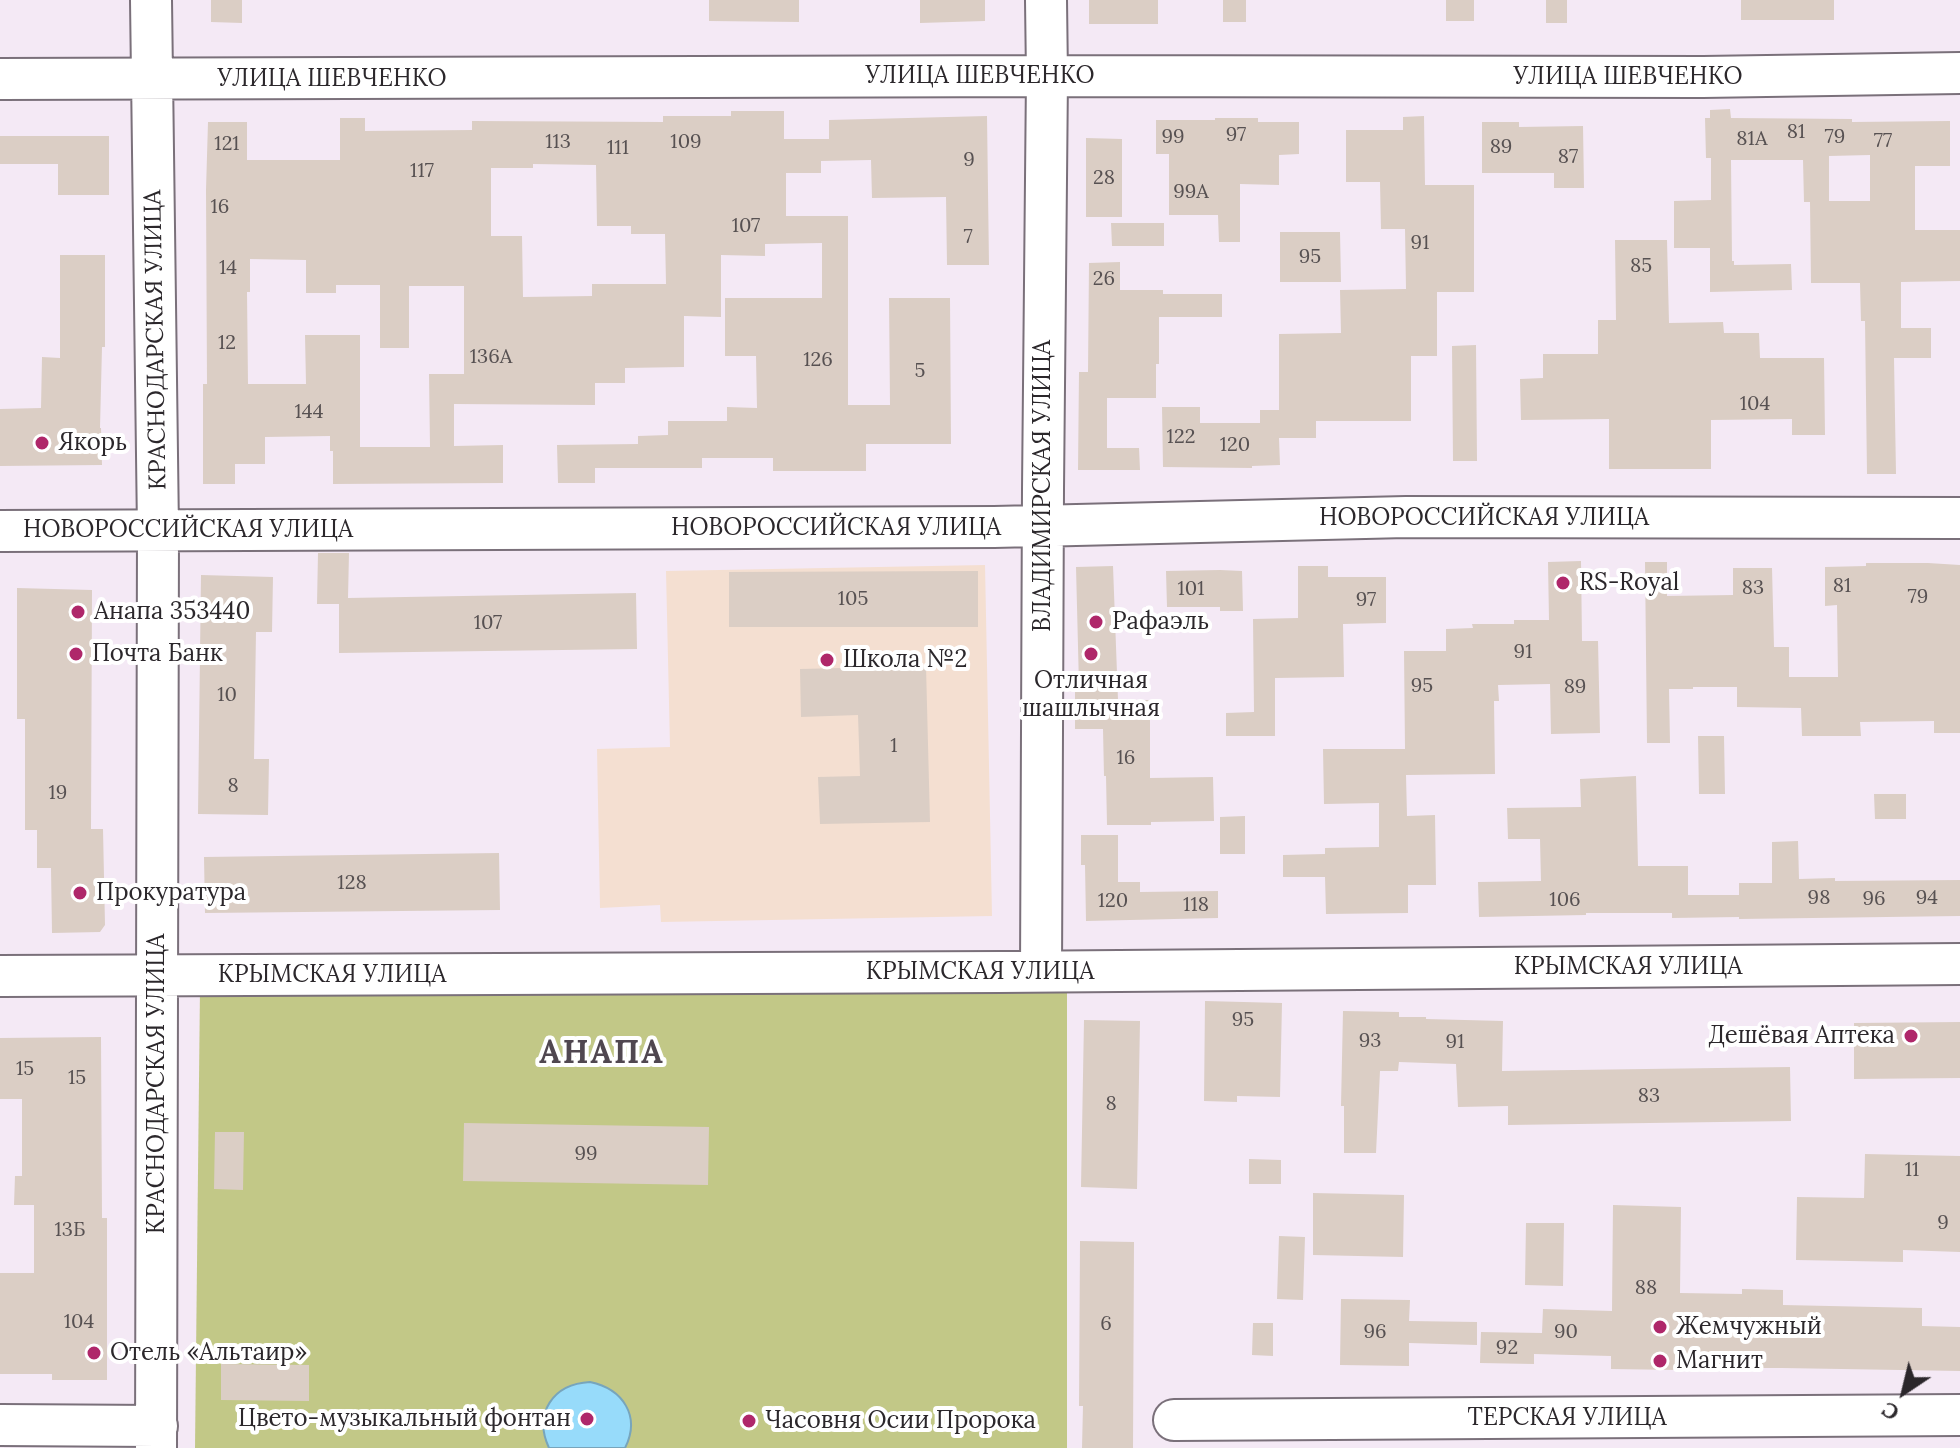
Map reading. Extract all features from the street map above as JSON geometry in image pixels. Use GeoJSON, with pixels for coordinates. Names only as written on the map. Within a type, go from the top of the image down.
{"type":"FeatureCollection","features":[{"type":"Feature","properties":{"kind":"street","name":"КРАСНОДАРСКАЯ УЛИЦА"},"geometry":{"type":"LineString","coordinates":[[151,0],[158,530],[157,1437]]}},
{"type":"Feature","properties":{"kind":"street","name":"ВЛАДИМИРСКАЯ УЛИЦА"},"geometry":{"type":"LineString","coordinates":[[1041,971],[1046,0]]}},
{"type":"Feature","properties":{"kind":"street","name":"УЛИЦА ШЕВЧЕНКО"},"geometry":{"type":"LineString","coordinates":[[0,79],[1703,77],[1960,73]]}},
{"type":"Feature","properties":{"kind":"street","name":"НОВОРОССИЙСКАЯ УЛИЦА"},"geometry":{"type":"LineString","coordinates":[[0,531],[1043,526],[1406,517],[1960,518]]}},
{"type":"Feature","properties":{"kind":"street","name":"КРЫМСКАЯ УЛИЦА"},"geometry":{"type":"LineString","coordinates":[[0,976],[1960,964]]}},
{"type":"Feature","properties":{"kind":"street","name":"ТЕРСКАЯ УЛИЦА"},"geometry":{"type":"LineString","coordinates":[[1174,1420],[1960,1415]]}},
{"type":"Feature","properties":{"kind":"street"},"geometry":{"type":"LineString","coordinates":[[0,1425],[157,1437]]}},
{"type":"Feature","properties":{"kind":"shaded area","name":"Школа №2"},"geometry":{"type":"Polygon","coordinates":[[[985,565],[992,916],[661,922],[660,905],[600,908],[597,749],[670,747],[666,571],[985,565]]]}},
{"type":"Feature","properties":{"kind":"green space"},"geometry":{"type":"Polygon","coordinates":[[[1067,982],[1067,1448],[195,1448],[200,988],[1067,982]]]}},
{"type":"Feature","properties":{"kind":"water","name":"Цвето-музыкальный фонтан"},"geometry":{"type":"Polygon","coordinates":[[[590,1382],[612,1391],[626,1406],[631,1425],[625,1448],[549,1448],[543,1423],[550,1403],[566,1388],[590,1382]]]}},
{"type":"Feature","properties":{"kind":"building"},"geometry":{"type":"Polygon","coordinates":[[[211,0],[242,0],[242,23],[211,22],[211,0]]]}},
{"type":"Feature","properties":{"kind":"building"},"geometry":{"type":"Polygon","coordinates":[[[709,0],[799,0],[799,22],[709,21],[709,0]]]}},
{"type":"Feature","properties":{"kind":"building"},"geometry":{"type":"Polygon","coordinates":[[[920,0],[985,0],[985,21],[920,23],[920,0]]]}},
{"type":"Feature","properties":{"kind":"building"},"geometry":{"type":"Polygon","coordinates":[[[1089,0],[1158,0],[1158,24],[1089,24],[1089,0]]]}},
{"type":"Feature","properties":{"kind":"building"},"geometry":{"type":"Polygon","coordinates":[[[1223,0],[1246,0],[1246,22],[1223,22],[1223,0]]]}},
{"type":"Feature","properties":{"kind":"building"},"geometry":{"type":"Polygon","coordinates":[[[1446,0],[1474,0],[1474,21],[1446,21],[1446,0]]]}},
{"type":"Feature","properties":{"kind":"building"},"geometry":{"type":"Polygon","coordinates":[[[1546,0],[1567,0],[1567,23],[1546,23],[1546,0]]]}},
{"type":"Feature","properties":{"kind":"building"},"geometry":{"type":"Polygon","coordinates":[[[1741,0],[1834,0],[1834,20],[1741,20],[1741,0]]]}},
{"type":"Feature","properties":{"kind":"building"},"geometry":{"type":"Polygon","coordinates":[[[1730,109],[1731,118],[1950,121],[1950,166],[1915,166],[1915,230],[1960,230],[1960,281],[1901,282],[1901,328],[1931,328],[1931,358],[1894,358],[1896,474],[1867,474],[1865,321],[1861,321],[1860,283],[1811,283],[1810,202],[1804,202],[1803,160],[1731,160],[1732,261],[1734,265],[1791,264],[1792,290],[1710,292],[1710,248],[1674,248],[1674,201],[1711,200],[1711,158],[1706,158],[1705,118],[1710,118],[1710,110],[1730,109]],[[1870,155],[1829,156],[1829,201],[1870,201],[1870,155]]]}},
{"type":"Feature","properties":{"kind":"building"},"geometry":{"type":"Polygon","coordinates":[[[731,111],[784,111],[784,139],[829,139],[829,120],[987,116],[989,265],[947,265],[946,197],[872,198],[871,160],[821,161],[821,173],[786,173],[786,216],[848,216],[848,405],[890,405],[889,298],[950,298],[951,444],[866,444],[866,471],[773,471],[773,458],[702,458],[702,468],[595,468],[595,483],[558,483],[557,445],[638,444],[638,436],[668,435],[668,421],[727,421],[727,407],[757,408],[756,356],[725,356],[725,298],[822,298],[822,243],[765,244],[765,256],[721,255],[721,317],[684,316],[684,367],[625,368],[625,383],[595,383],[595,405],[454,404],[454,446],[503,445],[503,483],[333,484],[330,436],[265,437],[265,464],[235,464],[235,484],[203,484],[203,384],[207,384],[208,122],[247,122],[247,160],[340,160],[340,118],[365,118],[365,131],[472,130],[472,121],[663,122],[663,116],[731,116],[731,111]],[[533,164],[533,168],[491,168],[491,236],[522,236],[523,297],[592,296],[592,284],[666,284],[665,234],[631,234],[631,226],[597,226],[596,165],[533,164]],[[250,259],[250,292],[247,292],[248,384],[306,384],[305,335],[360,335],[360,447],[430,447],[429,374],[464,374],[464,286],[409,286],[409,348],[380,348],[380,285],[336,285],[336,293],[306,293],[306,260],[250,259]]]}},
{"type":"Feature","properties":{"kind":"building"},"geometry":{"type":"Polygon","coordinates":[[[1424,116],[1425,185],[1474,185],[1474,292],[1437,292],[1437,356],[1411,356],[1411,421],[1316,421],[1316,438],[1279,438],[1280,465],[1252,468],[1163,467],[1162,407],[1200,407],[1200,423],[1260,423],[1260,410],[1279,410],[1279,334],[1341,333],[1340,290],[1406,289],[1405,229],[1381,229],[1380,182],[1346,182],[1346,130],[1403,130],[1403,117],[1424,116]]]}},
{"type":"Feature","properties":{"kind":"building"},"geometry":{"type":"Polygon","coordinates":[[[1215,118],[1299,122],[1299,154],[1279,155],[1279,185],[1240,184],[1240,242],[1219,242],[1218,215],[1169,215],[1169,154],[1156,154],[1156,120],[1215,118]]]}},
{"type":"Feature","properties":{"kind":"building"},"geometry":{"type":"Polygon","coordinates":[[[1482,122],[1519,122],[1519,127],[1583,126],[1584,188],[1554,188],[1554,173],[1482,173],[1482,122]]]}},
{"type":"Feature","properties":{"kind":"building"},"geometry":{"type":"Polygon","coordinates":[[[0,136],[109,136],[109,195],[58,195],[58,164],[0,164],[0,136]]]}},
{"type":"Feature","properties":{"kind":"building"},"geometry":{"type":"Polygon","coordinates":[[[1086,138],[1122,139],[1122,217],[1086,217],[1086,138]]]}},
{"type":"Feature","properties":{"kind":"building"},"geometry":{"type":"Polygon","coordinates":[[[1111,223],[1164,223],[1164,246],[1112,246],[1111,223]]]}},
{"type":"Feature","properties":{"kind":"building"},"geometry":{"type":"Polygon","coordinates":[[[1280,232],[1340,232],[1341,282],[1280,282],[1280,232]]]}},
{"type":"Feature","properties":{"kind":"building"},"geometry":{"type":"Polygon","coordinates":[[[1615,240],[1667,240],[1669,323],[1723,322],[1724,333],[1759,333],[1760,358],[1824,358],[1825,435],[1792,435],[1792,419],[1711,420],[1711,469],[1609,469],[1609,419],[1521,420],[1520,379],[1543,378],[1543,354],[1598,354],[1598,320],[1616,320],[1615,240]]]}},
{"type":"Feature","properties":{"kind":"building"},"geometry":{"type":"Polygon","coordinates":[[[60,255],[105,255],[105,347],[102,347],[100,428],[102,465],[0,466],[0,409],[41,408],[42,357],[60,358],[60,255]]]}},
{"type":"Feature","properties":{"kind":"building"},"geometry":{"type":"Polygon","coordinates":[[[1120,262],[1120,290],[1222,294],[1222,317],[1159,317],[1156,398],[1107,398],[1107,448],[1139,448],[1140,470],[1078,470],[1079,372],[1088,372],[1089,263],[1120,262]]]}},
{"type":"Feature","properties":{"kind":"building"},"geometry":{"type":"Polygon","coordinates":[[[1476,345],[1477,461],[1453,461],[1452,346],[1476,345]]]}},
{"type":"Feature","properties":{"kind":"building"},"geometry":{"type":"Polygon","coordinates":[[[318,553],[349,553],[348,598],[636,593],[637,649],[339,653],[339,604],[317,604],[318,553]]]}},
{"type":"Feature","properties":{"kind":"building"},"geometry":{"type":"Polygon","coordinates":[[[1581,561],[1582,641],[1598,641],[1600,733],[1551,734],[1550,684],[1498,685],[1499,701],[1494,701],[1495,774],[1406,775],[1407,816],[1435,815],[1436,885],[1408,885],[1408,913],[1326,914],[1325,877],[1283,877],[1283,855],[1325,854],[1325,848],[1379,847],[1379,803],[1324,804],[1323,749],[1405,749],[1404,651],[1446,651],[1446,629],[1473,628],[1472,624],[1514,624],[1514,620],[1549,620],[1548,562],[1581,561]]]}},
{"type":"Feature","properties":{"kind":"building"},"geometry":{"type":"Polygon","coordinates":[[[1645,562],[1667,562],[1667,596],[1733,595],[1733,568],[1772,568],[1774,647],[1789,647],[1789,677],[1838,677],[1837,605],[1825,606],[1825,567],[1866,566],[1866,563],[1960,565],[1960,733],[1934,733],[1934,721],[1860,722],[1861,736],[1802,736],[1801,708],[1737,707],[1737,687],[1693,687],[1669,689],[1670,743],[1647,743],[1645,562]]]}},
{"type":"Feature","properties":{"kind":"building"},"geometry":{"type":"Polygon","coordinates":[[[1113,566],[1118,700],[1150,700],[1150,778],[1213,777],[1214,821],[1107,825],[1103,729],[1075,729],[1075,686],[1079,686],[1076,567],[1113,566]]]}},
{"type":"Feature","properties":{"kind":"building"},"geometry":{"type":"Polygon","coordinates":[[[1298,566],[1328,566],[1328,577],[1386,577],[1386,623],[1343,624],[1344,677],[1275,678],[1275,736],[1226,736],[1226,713],[1254,712],[1253,619],[1298,618],[1298,566]]]}},
{"type":"Feature","properties":{"kind":"building"},"geometry":{"type":"Polygon","coordinates":[[[978,571],[978,627],[729,627],[729,572],[978,571]]]}},
{"type":"Feature","properties":{"kind":"building"},"geometry":{"type":"Polygon","coordinates":[[[1166,571],[1242,571],[1243,611],[1220,611],[1220,607],[1167,607],[1166,571]]]}},
{"type":"Feature","properties":{"kind":"building"},"geometry":{"type":"Polygon","coordinates":[[[201,575],[273,577],[272,632],[256,632],[254,759],[269,759],[268,815],[198,814],[201,575]]]}},
{"type":"Feature","properties":{"kind":"building"},"geometry":{"type":"Polygon","coordinates":[[[17,588],[92,590],[91,829],[103,829],[105,925],[100,932],[52,933],[51,868],[37,868],[37,830],[25,830],[25,719],[17,719],[17,588]]]}},
{"type":"Feature","properties":{"kind":"building"},"geometry":{"type":"Polygon","coordinates":[[[926,666],[930,822],[820,824],[818,777],[860,776],[858,715],[801,717],[800,669],[926,666]]]}},
{"type":"Feature","properties":{"kind":"building"},"geometry":{"type":"Polygon","coordinates":[[[1698,736],[1724,736],[1725,794],[1699,794],[1698,736]]]}},
{"type":"Feature","properties":{"kind":"building"},"geometry":{"type":"Polygon","coordinates":[[[1636,776],[1638,866],[1688,866],[1688,895],[1739,895],[1739,883],[1772,883],[1772,842],[1798,841],[1799,879],[1960,880],[1960,916],[1739,919],[1672,918],[1672,913],[1586,913],[1479,917],[1478,882],[1541,881],[1540,839],[1508,839],[1507,808],[1581,807],[1580,779],[1636,776]]]}},
{"type":"Feature","properties":{"kind":"building"},"geometry":{"type":"Polygon","coordinates":[[[1874,794],[1906,794],[1906,819],[1875,819],[1874,794]]]}},
{"type":"Feature","properties":{"kind":"building"},"geometry":{"type":"Polygon","coordinates":[[[1245,816],[1245,854],[1220,854],[1220,817],[1245,816]]]}},
{"type":"Feature","properties":{"kind":"building"},"geometry":{"type":"Polygon","coordinates":[[[1081,835],[1118,835],[1118,882],[1140,882],[1140,892],[1218,891],[1218,918],[1086,921],[1081,835]]]}},
{"type":"Feature","properties":{"kind":"building"},"geometry":{"type":"Polygon","coordinates":[[[499,853],[500,910],[205,913],[204,857],[499,853]]]}},
{"type":"Feature","properties":{"kind":"building"},"geometry":{"type":"Polygon","coordinates":[[[1205,1001],[1282,1003],[1280,1097],[1237,1096],[1237,1102],[1204,1101],[1205,1001]]]}},
{"type":"Feature","properties":{"kind":"building"},"geometry":{"type":"Polygon","coordinates":[[[1343,1011],[1399,1012],[1399,1017],[1426,1019],[1503,1021],[1502,1071],[1790,1067],[1791,1121],[1508,1125],[1508,1106],[1458,1107],[1456,1064],[1399,1062],[1398,1071],[1380,1071],[1376,1153],[1344,1153],[1344,1106],[1341,1106],[1343,1011]]]}},
{"type":"Feature","properties":{"kind":"building"},"geometry":{"type":"Polygon","coordinates":[[[1084,1020],[1140,1021],[1137,1189],[1081,1187],[1084,1020]]]}},
{"type":"Feature","properties":{"kind":"building"},"geometry":{"type":"Polygon","coordinates":[[[1960,1022],[1960,1078],[1854,1079],[1854,1023],[1960,1022]]]}},
{"type":"Feature","properties":{"kind":"building"},"geometry":{"type":"Polygon","coordinates":[[[101,1037],[102,1218],[107,1218],[107,1380],[52,1380],[52,1374],[0,1374],[0,1273],[34,1273],[34,1205],[14,1205],[15,1176],[22,1176],[22,1099],[0,1099],[0,1038],[101,1037]]]}},
{"type":"Feature","properties":{"kind":"building"},"geometry":{"type":"Polygon","coordinates":[[[464,1123],[709,1127],[708,1185],[463,1181],[464,1123]]]}},
{"type":"Feature","properties":{"kind":"building"},"geometry":{"type":"Polygon","coordinates":[[[215,1132],[244,1132],[243,1190],[214,1189],[215,1132]]]}},
{"type":"Feature","properties":{"kind":"building"},"geometry":{"type":"Polygon","coordinates":[[[1865,1154],[1960,1156],[1960,1252],[1903,1250],[1903,1262],[1796,1260],[1797,1197],[1864,1198],[1865,1154]]]}},
{"type":"Feature","properties":{"kind":"building"},"geometry":{"type":"Polygon","coordinates":[[[1249,1159],[1281,1160],[1281,1184],[1249,1184],[1249,1159]]]}},
{"type":"Feature","properties":{"kind":"building"},"geometry":{"type":"Polygon","coordinates":[[[1313,1193],[1404,1195],[1403,1257],[1313,1255],[1313,1193]]]}},
{"type":"Feature","properties":{"kind":"building"},"geometry":{"type":"Polygon","coordinates":[[[1613,1205],[1681,1207],[1680,1293],[1742,1294],[1742,1289],[1783,1290],[1783,1305],[1922,1308],[1922,1326],[1960,1327],[1960,1371],[1611,1369],[1611,1356],[1534,1354],[1534,1364],[1480,1363],[1481,1332],[1542,1333],[1543,1309],[1612,1311],[1613,1205]]]}},
{"type":"Feature","properties":{"kind":"building"},"geometry":{"type":"Polygon","coordinates":[[[1526,1223],[1564,1223],[1563,1286],[1525,1285],[1526,1223]]]}},
{"type":"Feature","properties":{"kind":"building"},"geometry":{"type":"Polygon","coordinates":[[[1279,1236],[1305,1237],[1303,1300],[1277,1299],[1279,1236]]]}},
{"type":"Feature","properties":{"kind":"building"},"geometry":{"type":"Polygon","coordinates":[[[1080,1241],[1134,1242],[1133,1448],[1082,1448],[1083,1406],[1079,1406],[1080,1241]]]}},
{"type":"Feature","properties":{"kind":"building"},"geometry":{"type":"Polygon","coordinates":[[[1341,1299],[1410,1300],[1409,1321],[1477,1322],[1477,1345],[1409,1343],[1409,1366],[1340,1365],[1341,1299]]]}},
{"type":"Feature","properties":{"kind":"building"},"geometry":{"type":"Polygon","coordinates":[[[1253,1323],[1273,1323],[1273,1356],[1252,1355],[1253,1323]]]}},
{"type":"Feature","properties":{"kind":"building"},"geometry":{"type":"Polygon","coordinates":[[[221,1364],[309,1365],[309,1401],[221,1400],[221,1364]]]}},
{"type":"Feature","properties":{"kind":"place","name":"Якорь"},"geometry":{"type":"Point","coordinates":[42,443]}},
{"type":"Feature","properties":{"kind":"place","name":"RS-Royal"},"geometry":{"type":"Point","coordinates":[1563,583]}},
{"type":"Feature","properties":{"kind":"place","name":"Анапа 353440"},"geometry":{"type":"Point","coordinates":[78,612]}},
{"type":"Feature","properties":{"kind":"place","name":"Рафаэль"},"geometry":{"type":"Point","coordinates":[1096,622]}},
{"type":"Feature","properties":{"kind":"place","name":"Почта Банк"},"geometry":{"type":"Point","coordinates":[76,654]}},
{"type":"Feature","properties":{"kind":"place","name":"Отличная шашлычная"},"geometry":{"type":"Point","coordinates":[1091,654]}},
{"type":"Feature","properties":{"kind":"place","name":"Школа №2"},"geometry":{"type":"Point","coordinates":[827,660]}},
{"type":"Feature","properties":{"kind":"place","name":"Прокуратура"},"geometry":{"type":"Point","coordinates":[80,893]}},
{"type":"Feature","properties":{"kind":"place","name":"Дешёвая Аптека"},"geometry":{"type":"Point","coordinates":[1911,1036]}},
{"type":"Feature","properties":{"kind":"place","name":"Жемчужный"},"geometry":{"type":"Point","coordinates":[1660,1327]}},
{"type":"Feature","properties":{"kind":"place","name":"Отель «Альтаир»"},"geometry":{"type":"Point","coordinates":[94,1353]}},
{"type":"Feature","properties":{"kind":"place","name":"Магнит"},"geometry":{"type":"Point","coordinates":[1660,1361]}},
{"type":"Feature","properties":{"kind":"place","name":"Цвето-музыкальный фонтан"},"geometry":{"type":"Point","coordinates":[587,1419]}},
{"type":"Feature","properties":{"kind":"place","name":"Часовня Осии Пророка"},"geometry":{"type":"Point","coordinates":[749,1421]}},
{"type":"Feature","properties":{"kind":"district","name":"АНАПА"},"geometry":{"type":"Point","coordinates":[602,1054]}}]}
